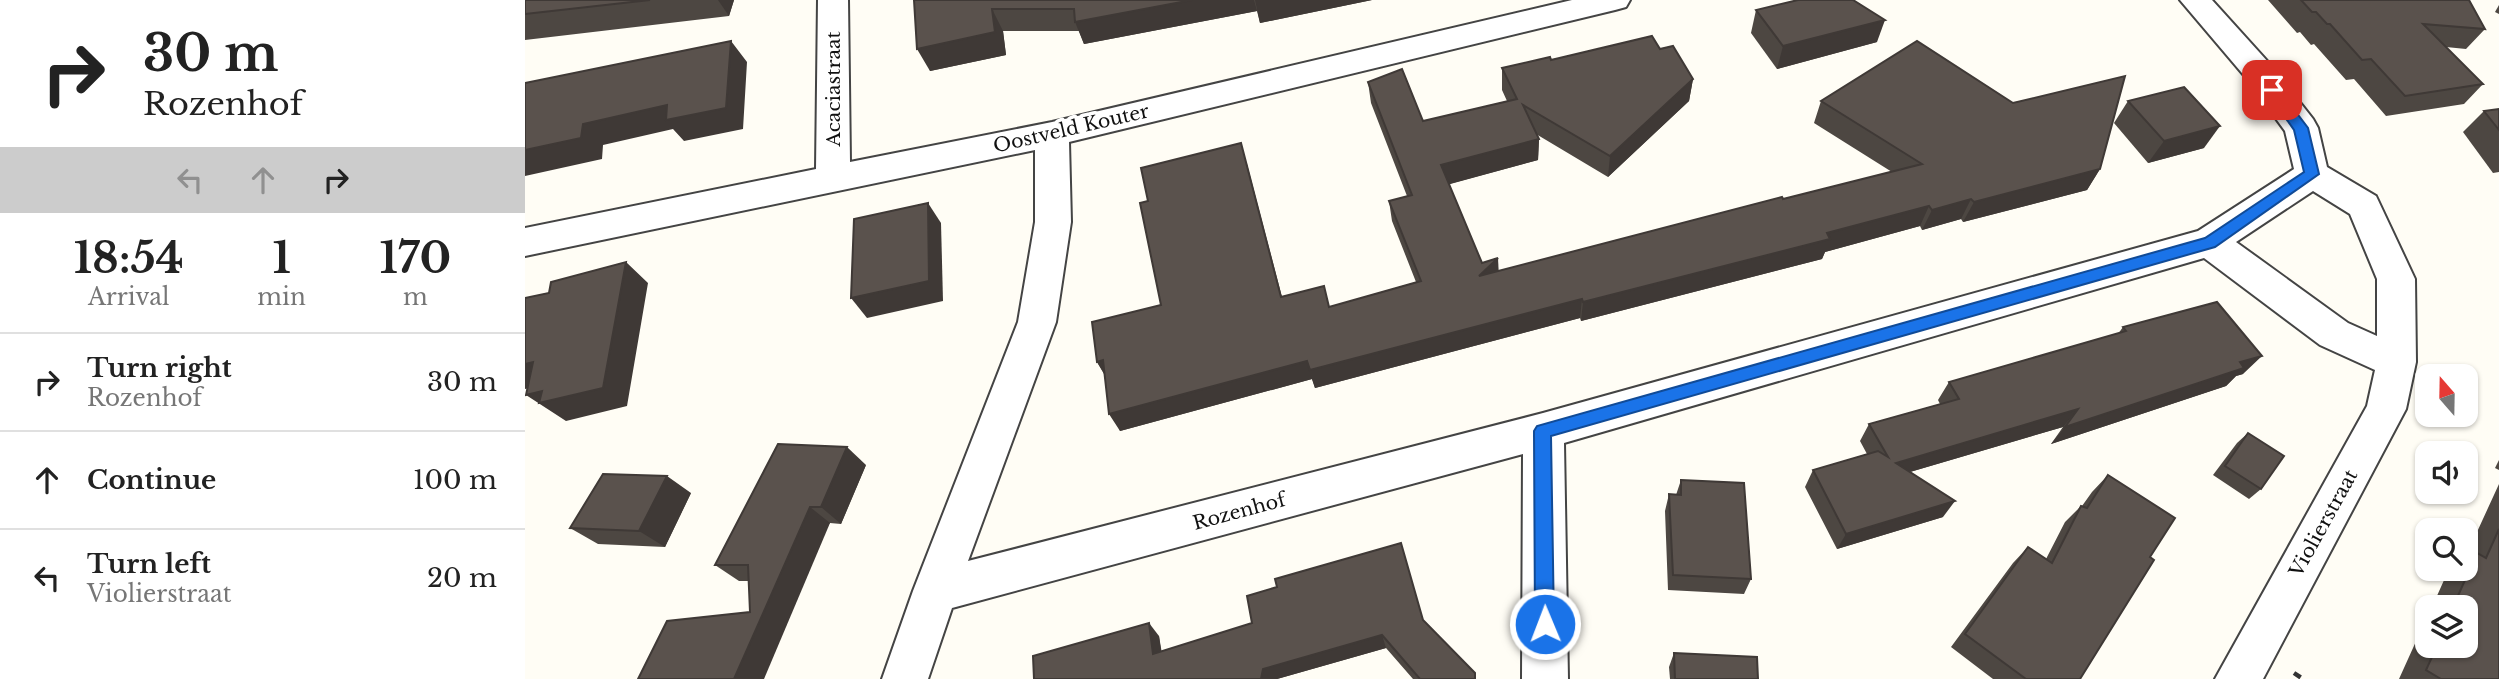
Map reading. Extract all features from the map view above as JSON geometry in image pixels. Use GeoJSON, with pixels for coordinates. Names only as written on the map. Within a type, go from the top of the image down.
{"type":"FeatureCollection","features":[{"type":"Feature","properties":{"kind":"street","name":"Acaciastraat"},"geometry":{"type":"LineString","coordinates":[[833,0],[833,177]]}},
{"type":"Feature","properties":{"kind":"street","name":"Oostveld Kouter"},"geometry":{"type":"LineString","coordinates":[[525,242],[1052,134],[1615,0]]}},
{"type":"Feature","properties":{"kind":"street"},"geometry":{"type":"LineString","coordinates":[[2195,0],[2258,71],[2301,128],[2312,174]]}},
{"type":"Feature","properties":{"kind":"street"},"geometry":{"type":"LineString","coordinates":[[905,679],[1037,322],[1053,222],[1052,134]]}},
{"type":"Feature","properties":{"kind":"street","name":"Rozenhof"},"geometry":{"type":"LineString","coordinates":[[935,592],[1543,431],[2209,243],[2312,174]]}},
{"type":"Feature","properties":{"kind":"street","name":"Violierstraat"},"geometry":{"type":"LineString","coordinates":[[2238,679],[2386,409],[2396,362],[2396,279],[2364,205],[2312,174]]}},
{"type":"Feature","properties":{"kind":"street"},"geometry":{"type":"LineString","coordinates":[[2209,243],[2334,334],[2396,362]]}},
{"type":"Feature","properties":{"kind":"street"},"geometry":{"type":"LineString","coordinates":[[1543,431],[1545,679]]}},
{"type":"Feature","properties":{"kind":"building"},"geometry":{"type":"Polygon","coordinates":[[[525,0],[650,0],[525,14],[525,0]]]}},
{"type":"Feature","properties":{"kind":"building"},"geometry":{"type":"Polygon","coordinates":[[[914,0],[1192,0],[1075,22],[1074,9],[992,9],[995,32],[917,49],[914,0]]]}},
{"type":"Feature","properties":{"kind":"building"},"geometry":{"type":"Polygon","coordinates":[[[1798,0],[1853,0],[1885,20],[1783,46],[1756,10],[1798,0]]]}},
{"type":"Feature","properties":{"kind":"building"},"geometry":{"type":"Polygon","coordinates":[[[2301,0],[2469,0],[2485,29],[2423,24],[2483,84],[2405,96],[2371,59],[2362,60],[2330,24],[2316,12],[2312,12],[2301,0]]]}},
{"type":"Feature","properties":{"kind":"building"},"geometry":{"type":"Polygon","coordinates":[[[1652,36],[1660,49],[1673,46],[1693,79],[1610,156],[1523,105],[1539,139],[1441,165],[1482,263],[1498,258],[1479,276],[1782,197],[1783,199],[1922,164],[1821,101],[1917,41],[2013,103],[2125,76],[2100,169],[1974,202],[1971,199],[1932,210],[1929,206],[1827,233],[1830,239],[1583,302],[1582,299],[1310,370],[1307,361],[1109,414],[1103,360],[1097,362],[1092,322],[1161,305],[1140,203],[1148,201],[1141,168],[1241,143],[1281,297],[1324,286],[1329,307],[1421,281],[1389,201],[1412,195],[1368,82],[1402,69],[1423,121],[1517,99],[1502,68],[1550,57],[1551,60],[1652,36]]]}},
{"type":"Feature","properties":{"kind":"building"},"geometry":{"type":"Polygon","coordinates":[[[731,41],[726,108],[666,120],[667,105],[583,124],[581,138],[525,150],[525,83],[731,41]]]}},
{"type":"Feature","properties":{"kind":"building"},"geometry":{"type":"Polygon","coordinates":[[[2184,87],[2220,126],[2164,141],[2128,101],[2184,87]]]}},
{"type":"Feature","properties":{"kind":"building"},"geometry":{"type":"Polygon","coordinates":[[[2499,109],[2499,130],[2484,111],[2499,109]]]}},
{"type":"Feature","properties":{"kind":"building"},"geometry":{"type":"Polygon","coordinates":[[[928,203],[929,281],[851,298],[854,219],[928,203]]]}},
{"type":"Feature","properties":{"kind":"building"},"geometry":{"type":"Polygon","coordinates":[[[626,262],[603,388],[539,403],[542,391],[526,395],[533,362],[525,364],[525,298],[549,293],[551,282],[626,262]]]}},
{"type":"Feature","properties":{"kind":"building"},"geometry":{"type":"Polygon","coordinates":[[[2217,302],[2262,356],[2240,362],[2244,368],[2065,427],[2078,409],[1896,463],[1955,501],[1846,534],[1813,470],[1878,451],[1888,457],[1869,424],[1959,399],[1949,382],[2126,331],[2123,327],[2217,302]]]}},
{"type":"Feature","properties":{"kind":"building"},"geometry":{"type":"Polygon","coordinates":[[[2248,433],[2284,456],[2261,489],[2225,466],[2248,433]]]}},
{"type":"Feature","properties":{"kind":"building"},"geometry":{"type":"Polygon","coordinates":[[[778,444],[847,447],[821,507],[810,507],[734,679],[638,679],[667,621],[750,612],[748,565],[715,565],[778,444]]]}},
{"type":"Feature","properties":{"kind":"building"},"geometry":{"type":"Polygon","coordinates":[[[603,474],[667,476],[639,531],[570,528],[603,474]]]}},
{"type":"Feature","properties":{"kind":"building"},"geometry":{"type":"Polygon","coordinates":[[[2108,475],[2175,518],[2150,557],[2154,560],[2080,679],[2026,679],[1965,634],[2028,547],[2052,563],[2081,506],[2087,508],[2108,475]]]}},
{"type":"Feature","properties":{"kind":"building"},"geometry":{"type":"Polygon","coordinates":[[[1681,480],[1744,483],[1751,579],[1673,575],[1669,494],[1681,495],[1681,480]]]}},
{"type":"Feature","properties":{"kind":"building"},"geometry":{"type":"Polygon","coordinates":[[[2499,529],[2499,679],[2441,679],[2426,670],[2432,658],[2478,658],[2478,595],[2458,595],[2465,581],[2478,581],[2478,554],[2486,558],[2499,529]]]}},
{"type":"Feature","properties":{"kind":"building"},"geometry":{"type":"Polygon","coordinates":[[[1401,543],[1423,620],[1475,673],[1475,679],[1420,679],[1382,635],[1263,669],[1261,679],[1034,679],[1033,656],[1149,623],[1153,654],[1252,623],[1247,596],[1277,587],[1275,579],[1401,543]]]}},
{"type":"Feature","properties":{"kind":"building"},"geometry":{"type":"Polygon","coordinates":[[[1674,653],[1757,657],[1758,679],[1675,679],[1674,653]]]}},
{"type":"Feature","properties":{"kind":"route"},"geometry":{"type":"LineString","coordinates":[[1545,624],[1543,431],[2209,243],[2312,174],[2301,128],[2272,90]]}}]}
